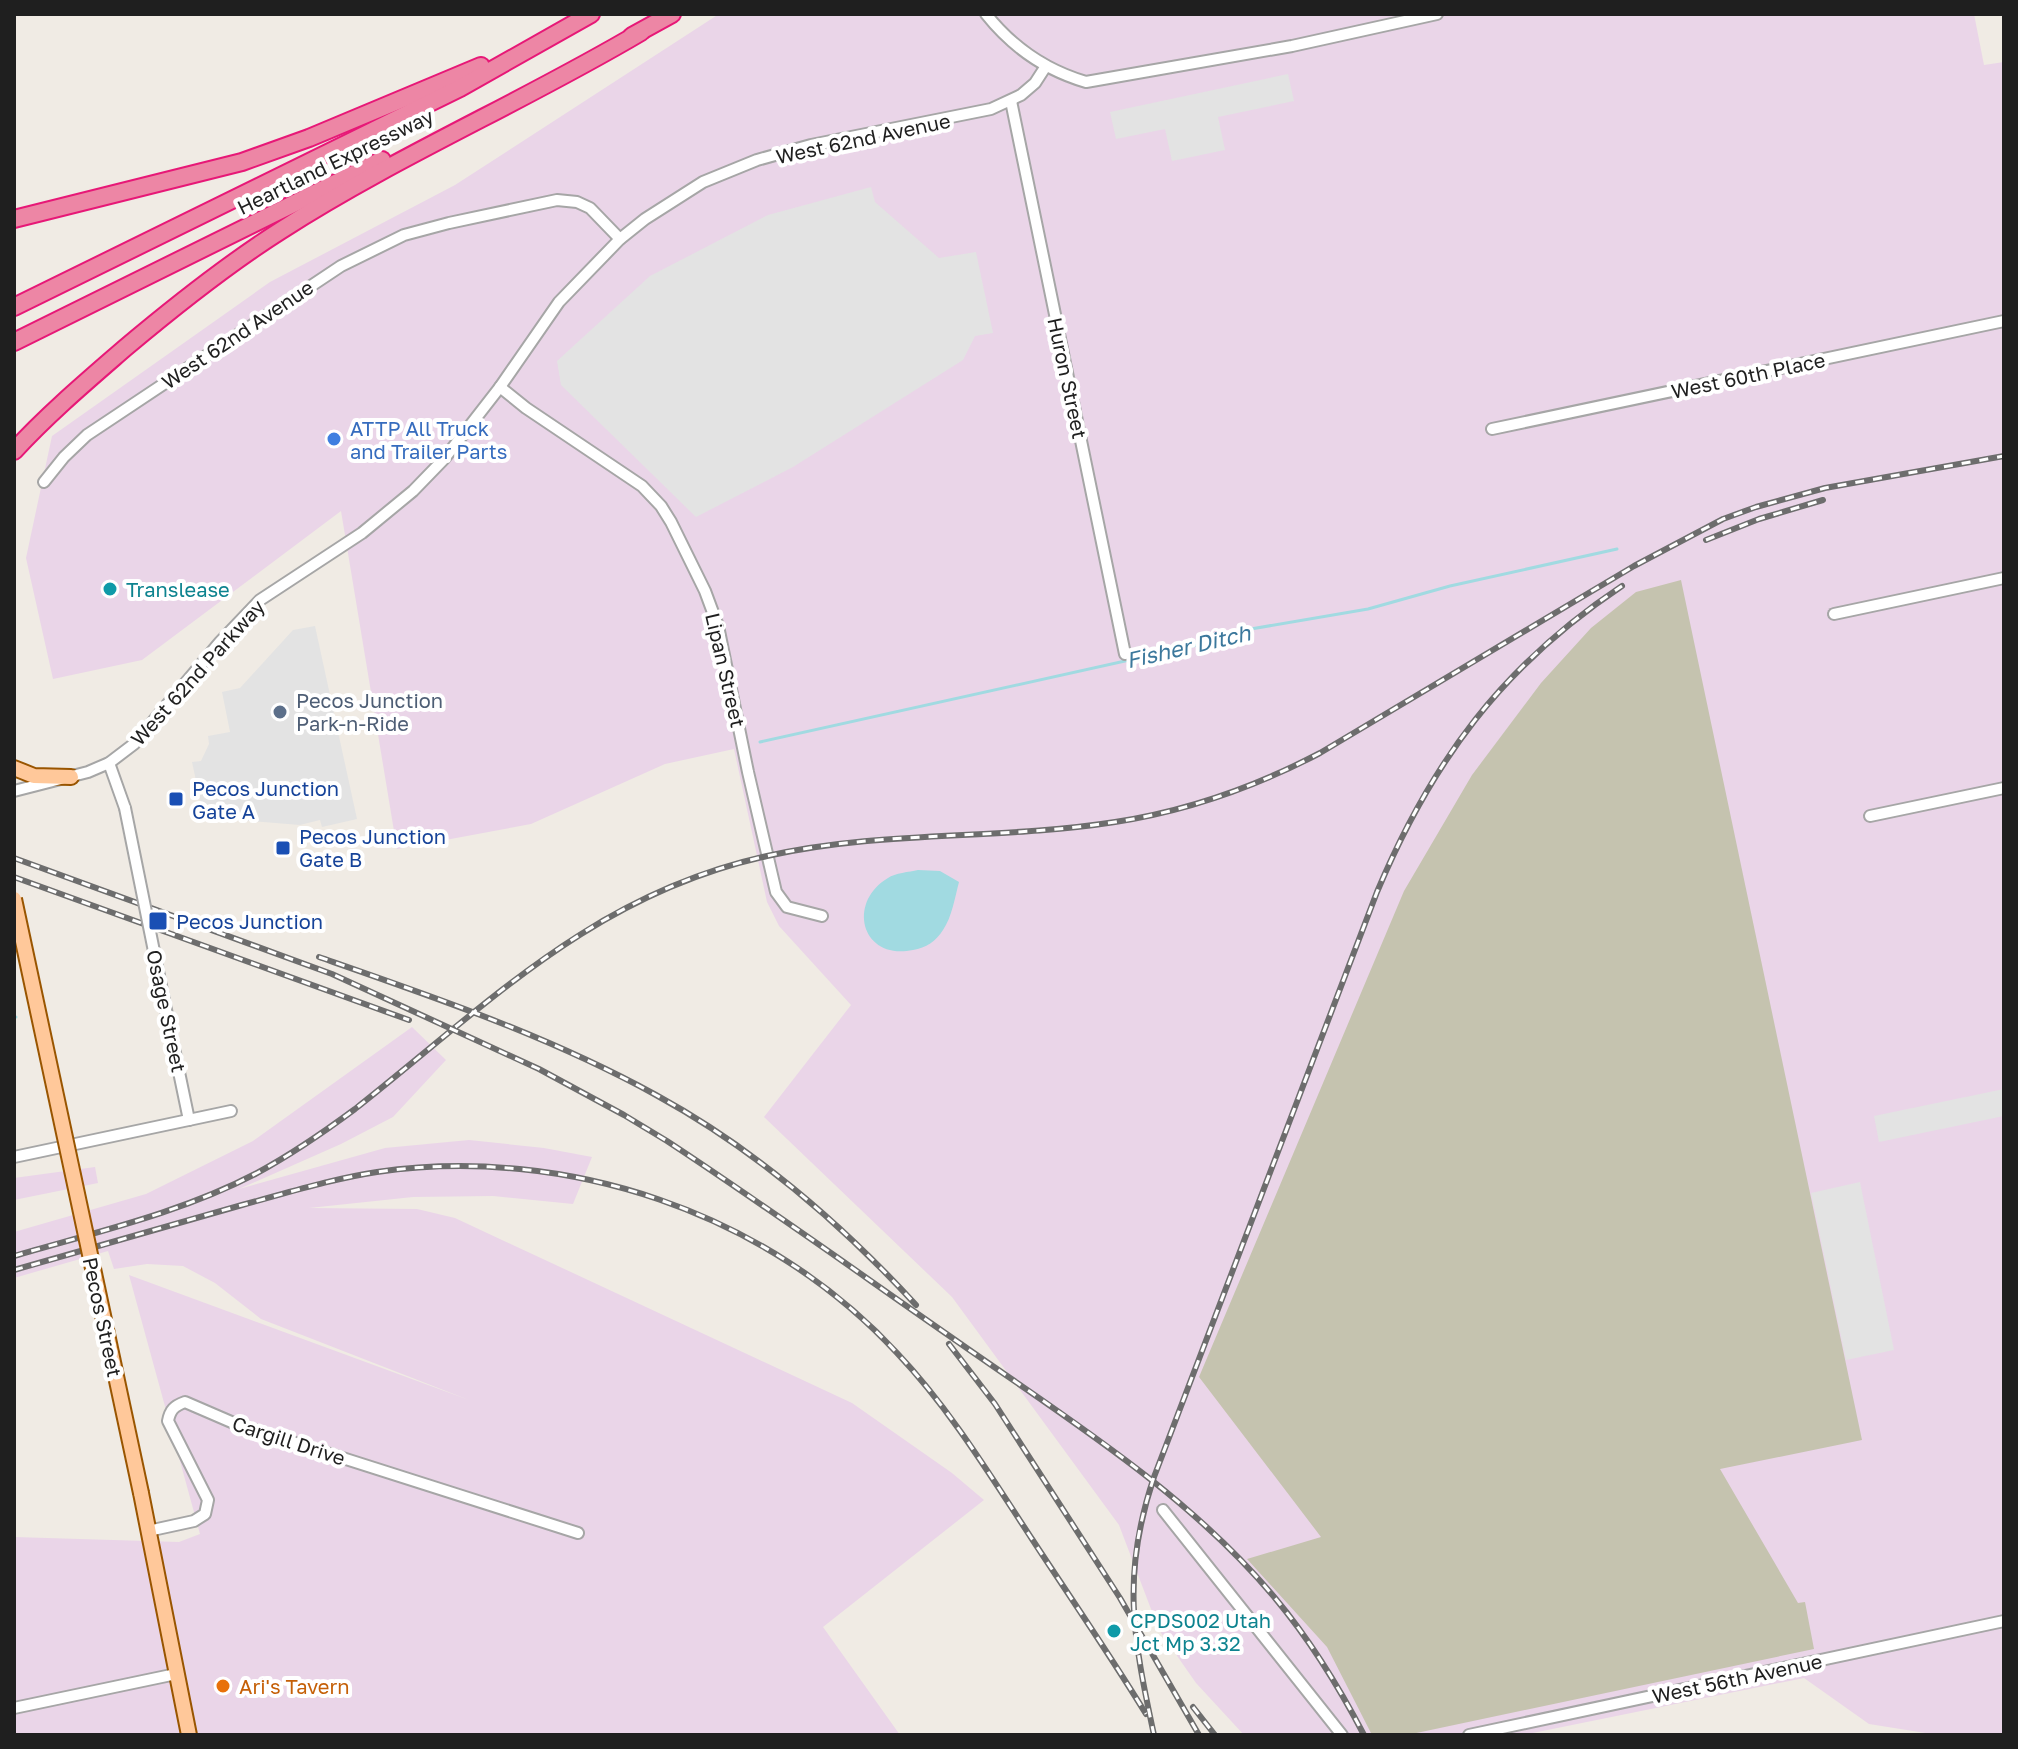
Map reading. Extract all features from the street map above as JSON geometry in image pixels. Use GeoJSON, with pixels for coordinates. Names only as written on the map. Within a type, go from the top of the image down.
{"type":"FeatureCollection","features":[{"type":"Feature","properties":{"kind":"highway","name":"Heartland Expressway"},"geometry":{"type":"LineString","coordinates":[[14,342],[672,14]]}},
{"type":"Feature","properties":{"kind":"highway","name":"Heartland Expressway"},"geometry":{"type":"LineString","coordinates":[[14,307],[460,88],[584,18]]}},
{"type":"Feature","properties":{"kind":"highway"},"geometry":{"type":"LineString","coordinates":[[14,219],[242,162],[277,150],[454,77],[584,18]]}},
{"type":"Feature","properties":{"kind":"highway"},"geometry":{"type":"LineString","coordinates":[[15,450],[80,387],[161,318],[256,246],[372,178],[641,32]]}},
{"type":"Feature","properties":{"kind":"main road"},"geometry":{"type":"LineString","coordinates":[[14,768],[27,775],[71,777]]}},
{"type":"Feature","properties":{"kind":"main road","name":"Pecos Street"},"geometry":{"type":"LineString","coordinates":[[14,899],[141,1493],[189,1735]]}},
{"type":"Feature","properties":{"kind":"street"},"geometry":{"type":"LineString","coordinates":[[986,14],[1012,43],[1046,66],[1086,82],[1292,46],[1437,14]]}},
{"type":"Feature","properties":{"kind":"street","name":"West 62nd Avenue"},"geometry":{"type":"LineString","coordinates":[[44,482],[87,435],[311,285],[384,244],[449,223],[557,200],[583,204],[604,220],[620,239],[675,198],[703,182],[750,163],[811,145],[972,115],[1011,101],[1035,83],[1046,66]]}},
{"type":"Feature","properties":{"kind":"street","name":"Huron Street"},"geometry":{"type":"LineString","coordinates":[[1011,101],[1125,654]]}},
{"type":"Feature","properties":{"kind":"street","name":"West 62nd Parkway"},"geometry":{"type":"LineString","coordinates":[[14,791],[71,777],[109,763],[146,732],[220,642],[260,600],[362,533],[413,491],[444,459],[500,387],[559,302],[620,239]]}},
{"type":"Feature","properties":{"kind":"street","name":"West 60th Place"},"geometry":{"type":"LineString","coordinates":[[1492,429],[2004,321]]}},
{"type":"Feature","properties":{"kind":"street","name":"Lipan Street"},"geometry":{"type":"LineString","coordinates":[[500,387],[642,486],[671,522],[716,618],[776,892],[787,907],[822,916]]}},
{"type":"Feature","properties":{"kind":"street"},"geometry":{"type":"LineString","coordinates":[[1834,614],[2004,578]]}},
{"type":"Feature","properties":{"kind":"street","name":"Osage Street"},"geometry":{"type":"LineString","coordinates":[[109,763],[125,808],[189,1120]]}},
{"type":"Feature","properties":{"kind":"street"},"geometry":{"type":"LineString","coordinates":[[1870,816],[2004,788]]}},
{"type":"Feature","properties":{"kind":"street"},"geometry":{"type":"LineString","coordinates":[[14,931],[64,1146]]}},
{"type":"Feature","properties":{"kind":"street"},"geometry":{"type":"LineString","coordinates":[[14,1157],[231,1111]]}},
{"type":"Feature","properties":{"kind":"street","name":"Cargill Drive"},"geometry":{"type":"LineString","coordinates":[[148,1531],[194,1521],[205,1514],[208,1500],[168,1421],[169,1412],[185,1402],[236,1424],[578,1533]]}},
{"type":"Feature","properties":{"kind":"street"},"geometry":{"type":"LineString","coordinates":[[1163,1510],[1342,1735]]}},
{"type":"Feature","properties":{"kind":"street","name":"West 56th Avenue"},"geometry":{"type":"LineString","coordinates":[[1469,1735],[2004,1621]]}},
{"type":"Feature","properties":{"kind":"street"},"geometry":{"type":"LineString","coordinates":[[14,1708],[176,1674]]}},
{"type":"Feature","properties":{"kind":"shaded area"},"geometry":{"type":"Polygon","coordinates":[[[719,14],[1974,14],[1984,65],[2004,62],[2004,1735],[1938,1735],[1869,1724],[1804,1678],[1523,1735],[1244,1735],[1196,1683],[1159,1630],[1119,1525],[952,1297],[764,1117],[851,1005],[779,926],[767,902],[734,749],[665,764],[531,824],[397,849],[341,511],[142,660],[53,679],[26,558],[52,436],[270,282],[455,185],[719,14]]]}},
{"type":"Feature","properties":{"kind":"shaded area"},"geometry":{"type":"Polygon","coordinates":[[[1288,74],[1294,101],[1218,117],[1225,150],[1172,161],[1165,129],[1116,139],[1110,112],[1288,74]]]}},
{"type":"Feature","properties":{"kind":"shaded area"},"geometry":{"type":"Polygon","coordinates":[[[871,187],[875,202],[939,258],[976,252],[993,333],[975,336],[963,360],[793,467],[696,517],[561,385],[557,361],[650,276],[768,215],[871,187]]]}},
{"type":"Feature","properties":{"kind":"shaded area"},"geometry":{"type":"Polygon","coordinates":[[[1681,580],[1862,1440],[1720,1469],[1798,1603],[1805,1602],[1814,1649],[1407,1735],[1372,1735],[1327,1647],[1247,1559],[1321,1537],[1199,1377],[1404,891],[1472,775],[1541,683],[1591,628],[1636,592],[1681,580]]]}},
{"type":"Feature","properties":{"kind":"shaded area","name":"Pecos Junction Park-n-Ride"},"geometry":{"type":"Polygon","coordinates":[[[315,626],[357,819],[322,827],[320,820],[300,825],[212,818],[210,811],[203,813],[192,762],[201,761],[209,744],[208,736],[230,732],[222,692],[240,688],[293,630],[315,626]]]}},
{"type":"Feature","properties":{"kind":"shaded area"},"geometry":{"type":"Polygon","coordinates":[[[412,1027],[446,1060],[393,1117],[341,1144],[239,1189],[385,1148],[469,1140],[592,1157],[573,1204],[493,1196],[413,1197],[309,1208],[417,1209],[455,1218],[852,1403],[952,1473],[984,1500],[823,1627],[900,1735],[14,1735],[14,1537],[179,1542],[200,1534],[129,1275],[469,1400],[261,1319],[215,1283],[183,1266],[147,1264],[114,1269],[108,1251],[14,1278],[14,1232],[146,1194],[253,1141],[412,1027]]]}},
{"type":"Feature","properties":{"kind":"shaded area"},"geometry":{"type":"Polygon","coordinates":[[[2004,1089],[2004,1116],[1879,1142],[1874,1116],[2004,1089]]]}},
{"type":"Feature","properties":{"kind":"shaded area"},"geometry":{"type":"Polygon","coordinates":[[[95,1167],[98,1183],[14,1200],[14,1178],[95,1167]]]}},
{"type":"Feature","properties":{"kind":"shaded area"},"geometry":{"type":"Polygon","coordinates":[[[1860,1182],[1894,1350],[1846,1360],[1811,1193],[1860,1182]]]}},
{"type":"Feature","properties":{"kind":"water"},"geometry":{"type":"Polygon","coordinates":[[[918,870],[940,871],[959,882],[946,925],[937,937],[922,948],[896,951],[882,947],[872,939],[866,928],[864,915],[867,901],[888,878],[918,870]]]}},
{"type":"Feature","properties":{"kind":"waterway","name":"Fisher Ditch"},"geometry":{"type":"LineString","coordinates":[[760,742],[1197,645],[1245,630],[1368,609],[1450,586],[1617,549]]}},
{"type":"Feature","properties":{"kind":"railway"},"geometry":{"type":"LineString","coordinates":[[14,1256],[168,1211],[257,1173],[355,1109],[546,957],[648,897],[705,873],[767,856],[853,842],[1072,828],[1115,822],[1220,796],[1271,777],[1320,753],[1634,566],[1723,519],[1825,488],[2004,456]]}},
{"type":"Feature","properties":{"kind":"railway"},"geometry":{"type":"LineString","coordinates":[[1706,540],[1759,519],[1823,500]]}},
{"type":"Feature","properties":{"kind":"railway"},"geometry":{"type":"LineString","coordinates":[[1154,1735],[1140,1667],[1134,1606],[1137,1545],[1144,1512],[1154,1477],[1377,892],[1422,800],[1475,720],[1506,683],[1541,649],[1622,586]]}},
{"type":"Feature","properties":{"kind":"railway"},"geometry":{"type":"LineString","coordinates":[[14,858],[332,974],[539,1069],[667,1141],[1079,1426],[1203,1523],[1240,1559],[1300,1630],[1364,1735]]}},
{"type":"Feature","properties":{"kind":"railway"},"geometry":{"type":"LineString","coordinates":[[14,877],[409,1020]]}},
{"type":"Feature","properties":{"kind":"railway"},"geometry":{"type":"LineString","coordinates":[[319,957],[533,1036],[656,1095],[727,1139],[794,1189],[857,1245],[916,1305]]}},
{"type":"Feature","properties":{"kind":"railway"},"geometry":{"type":"LineString","coordinates":[[14,1270],[292,1191],[377,1172],[448,1166],[520,1169],[590,1180],[659,1200],[725,1227],[787,1261],[845,1304],[897,1353],[969,1443],[1146,1714]]}},
{"type":"Feature","properties":{"kind":"railway"},"geometry":{"type":"LineString","coordinates":[[949,1344],[995,1404],[1120,1598],[1199,1735]]}},
{"type":"Feature","properties":{"kind":"railway"},"geometry":{"type":"LineString","coordinates":[[1193,1707],[1215,1735]]}},
{"type":"Feature","properties":{"kind":"place","name":"ATTP All Truck and Trailer Parts"},"geometry":{"type":"Point","coordinates":[334,439]}},
{"type":"Feature","properties":{"kind":"place","name":"Translease"},"geometry":{"type":"Point","coordinates":[110,589]}},
{"type":"Feature","properties":{"kind":"place","name":"Pecos Junction Park-n-Ride"},"geometry":{"type":"Point","coordinates":[280,712]}},
{"type":"Feature","properties":{"kind":"place","name":"Pecos Junction Gate A"},"geometry":{"type":"Point","coordinates":[176,799]}},
{"type":"Feature","properties":{"kind":"place","name":"Pecos Junction Gate B"},"geometry":{"type":"Point","coordinates":[283,848]}},
{"type":"Feature","properties":{"kind":"place","name":"Pecos Junction"},"geometry":{"type":"Point","coordinates":[158,921]}},
{"type":"Feature","properties":{"kind":"place","name":"CPDS002 Utah Jct Mp 3.32"},"geometry":{"type":"Point","coordinates":[1114,1631]}},
{"type":"Feature","properties":{"kind":"place","name":"Ari's Tavern"},"geometry":{"type":"Point","coordinates":[223,1686]}}]}
